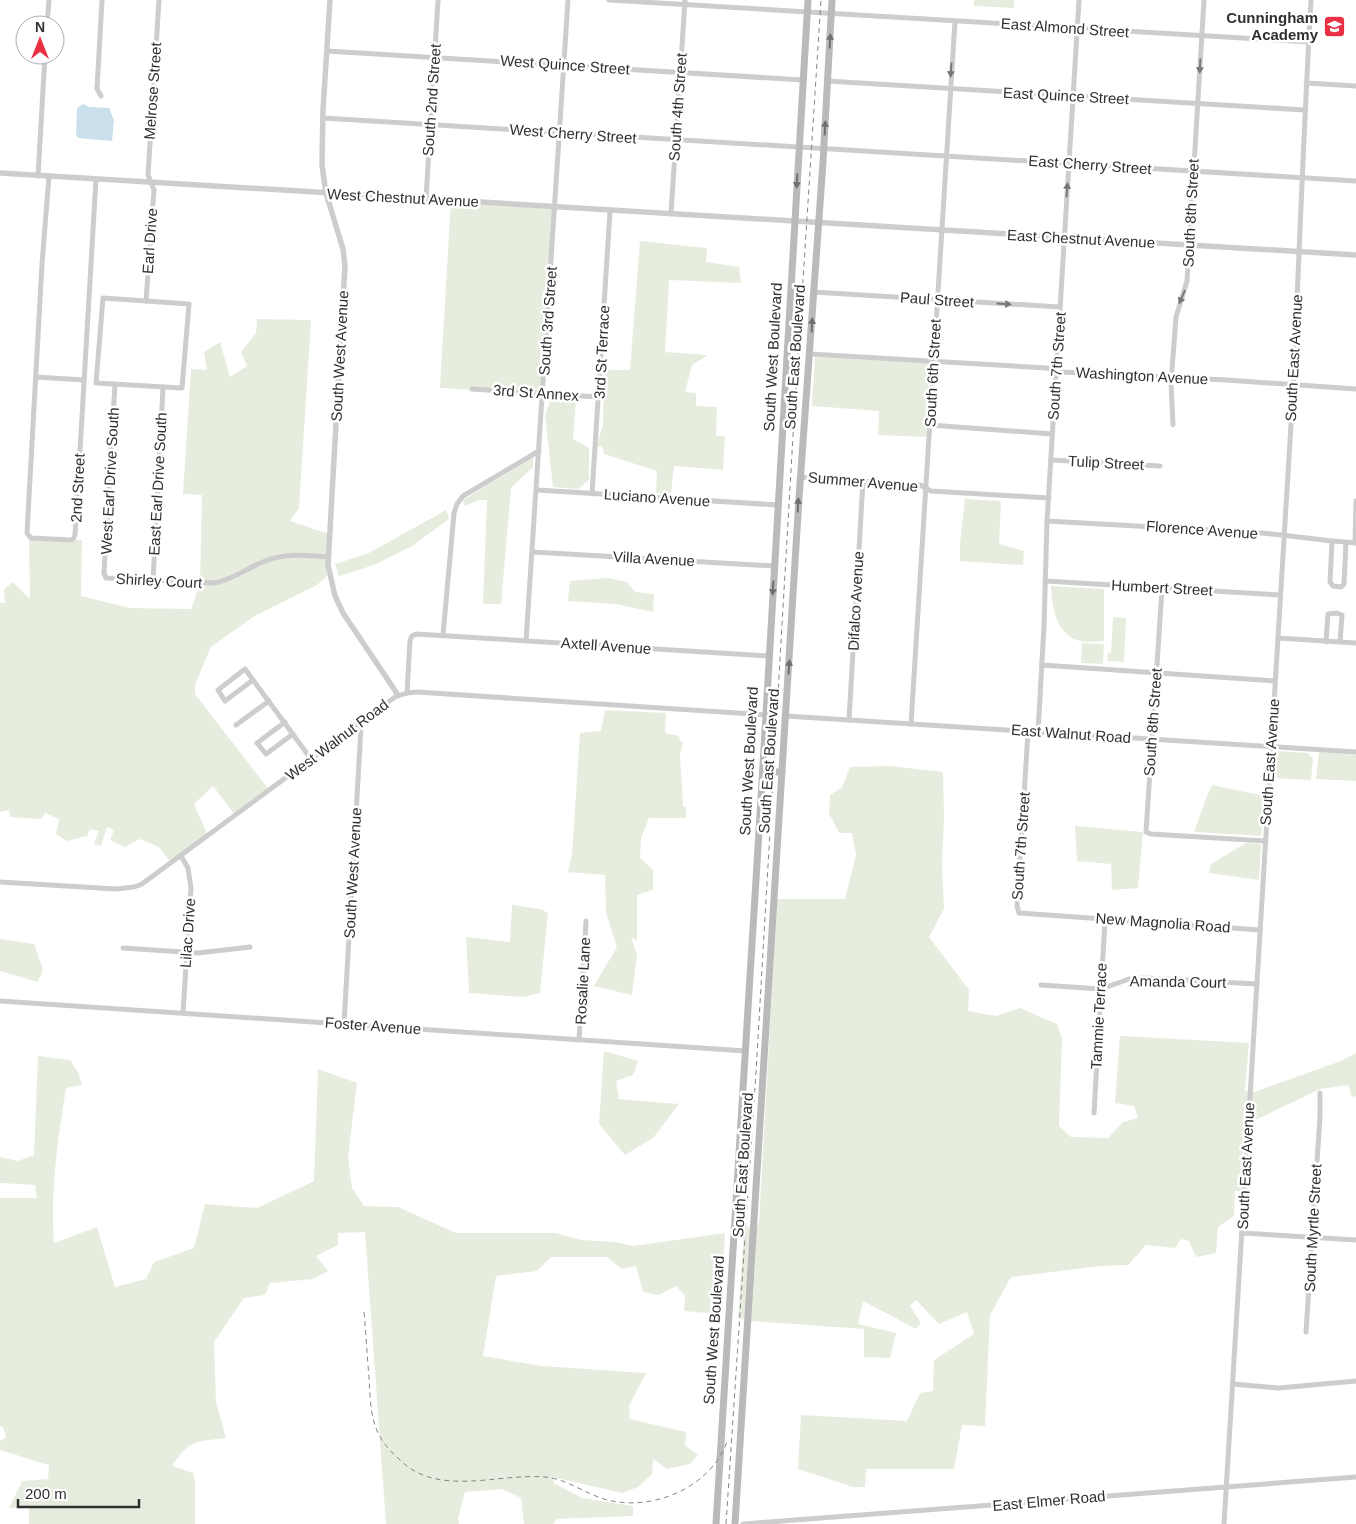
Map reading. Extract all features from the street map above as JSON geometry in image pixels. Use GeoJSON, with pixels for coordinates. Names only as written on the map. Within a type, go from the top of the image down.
{"type":"FeatureCollection","features":[{"type":"Feature","properties":{"kind":"main road","name":"South West Boulevard"},"geometry":{"type":"LineString","coordinates":[[716,1524],[763,772],[808,0]]}},
{"type":"Feature","properties":{"kind":"main road","name":"South East Boulevard"},"geometry":{"type":"LineString","coordinates":[[735,1524],[800,477],[824,148],[832,0]]}},
{"type":"Feature","properties":{"kind":"main road"},"geometry":{"type":"LineString","coordinates":[[763,772],[782,772]]}},
{"type":"Feature","properties":{"kind":"street"},"geometry":{"type":"LineString","coordinates":[[48,15],[49,0]]}},
{"type":"Feature","properties":{"kind":"street"},"geometry":{"type":"LineString","coordinates":[[101,96],[97,89],[102,0]]}},
{"type":"Feature","properties":{"kind":"street","name":"Melrose Street"},"geometry":{"type":"LineString","coordinates":[[150,182],[148,175],[159,0]]}},
{"type":"Feature","properties":{"kind":"street","name":"South West Avenue"},"geometry":{"type":"LineString","coordinates":[[330,0],[322,165],[326,193],[343,249],[346,266],[328,557],[332,582],[343,613],[398,696]]}},
{"type":"Feature","properties":{"kind":"street","name":"South 2nd Street"},"geometry":{"type":"LineString","coordinates":[[426,199],[438,0]]}},
{"type":"Feature","properties":{"kind":"street","name":"South 3rd Street"},"geometry":{"type":"LineString","coordinates":[[526,641],[568,0]]}},
{"type":"Feature","properties":{"kind":"street","name":"East Almond Street"},"geometry":{"type":"LineString","coordinates":[[608,0],[684,2],[831,14],[1309,42]]}},
{"type":"Feature","properties":{"kind":"street","name":"South 7th Street"},"geometry":{"type":"LineString","coordinates":[[1038,732],[1045,612],[1048,498],[1079,0]]}},
{"type":"Feature","properties":{"kind":"street","name":"South 8th Street"},"geometry":{"type":"LineString","coordinates":[[1173,425],[1171,379],[1176,316],[1187,281],[1204,0]]}},
{"type":"Feature","properties":{"kind":"street","name":"South East Avenue"},"geometry":{"type":"LineString","coordinates":[[1224,1524],[1294,384],[1300,252],[1301,178],[1311,0]]}},
{"type":"Feature","properties":{"kind":"street","name":"South 4th Street"},"geometry":{"type":"LineString","coordinates":[[671,214],[684,2]]}},
{"type":"Feature","properties":{"kind":"street","name":"South 6th Street"},"geometry":{"type":"LineString","coordinates":[[911,724],[954,21]]}},
{"type":"Feature","properties":{"kind":"street","name":"West Quince Street"},"geometry":{"type":"LineString","coordinates":[[327,50],[803,80]]}},
{"type":"Feature","properties":{"kind":"street"},"geometry":{"type":"LineString","coordinates":[[38,176],[45,65]]}},
{"type":"Feature","properties":{"kind":"street","name":"East Quince Street"},"geometry":{"type":"LineString","coordinates":[[827,81],[1305,110]]}},
{"type":"Feature","properties":{"kind":"street"},"geometry":{"type":"LineString","coordinates":[[1306,83],[1356,86]]}},
{"type":"Feature","properties":{"kind":"street","name":"West Cherry Street"},"geometry":{"type":"LineString","coordinates":[[323,118],[824,148]]}},
{"type":"Feature","properties":{"kind":"street","name":"East Cherry Street"},"geometry":{"type":"LineString","coordinates":[[824,148],[1356,181]]}},
{"type":"Feature","properties":{"kind":"street","name":"West Chestnut Avenue"},"geometry":{"type":"LineString","coordinates":[[0,174],[807,222]]}},
{"type":"Feature","properties":{"kind":"street","name":"2nd Street"},"geometry":{"type":"LineString","coordinates":[[49,176],[27,534],[31,538],[70,540],[75,535],[96,179]]}},
{"type":"Feature","properties":{"kind":"street","name":"Earl Drive"},"geometry":{"type":"LineString","coordinates":[[146,301],[154,190],[150,182]]}},
{"type":"Feature","properties":{"kind":"street","name":"3rd St Terrace"},"geometry":{"type":"LineString","coordinates":[[592,494],[610,210]]}},
{"type":"Feature","properties":{"kind":"street","name":"East Chestnut Avenue"},"geometry":{"type":"LineString","coordinates":[[807,222],[1356,255]]}},
{"type":"Feature","properties":{"kind":"street","name":"Paul Street"},"geometry":{"type":"LineString","coordinates":[[813,292],[1060,307]]}},
{"type":"Feature","properties":{"kind":"street"},"geometry":{"type":"LineString","coordinates":[[103,298],[146,301],[189,304],[182,388],[96,384],[103,298]]}},
{"type":"Feature","properties":{"kind":"street","name":"Washington Avenue"},"geometry":{"type":"LineString","coordinates":[[810,354],[1046,368],[1063,372],[1171,379],[1294,384],[1356,389]]}},
{"type":"Feature","properties":{"kind":"street"},"geometry":{"type":"LineString","coordinates":[[36,378],[84,380]]}},
{"type":"Feature","properties":{"kind":"street","name":"West Earl Drive South"},"geometry":{"type":"LineString","coordinates":[[106,578],[104,573],[115,384]]}},
{"type":"Feature","properties":{"kind":"street","name":"East Earl Drive South"},"geometry":{"type":"LineString","coordinates":[[153,582],[163,387]]}},
{"type":"Feature","properties":{"kind":"street","name":"3rd St Annex"},"geometry":{"type":"LineString","coordinates":[[472,389],[599,397]]}},
{"type":"Feature","properties":{"kind":"street"},"geometry":{"type":"LineString","coordinates":[[930,425],[1052,434]]}},
{"type":"Feature","properties":{"kind":"street"},"geometry":{"type":"LineString","coordinates":[[443,635],[454,513],[457,504],[463,496],[539,451]]}},
{"type":"Feature","properties":{"kind":"street","name":"Tulip Street"},"geometry":{"type":"LineString","coordinates":[[1051,460],[1160,466]]}},
{"type":"Feature","properties":{"kind":"street","name":"Summer Avenue"},"geometry":{"type":"LineString","coordinates":[[800,477],[920,485],[926,488]]}},
{"type":"Feature","properties":{"kind":"street","name":"Difalco Avenue"},"geometry":{"type":"LineString","coordinates":[[849,720],[863,481]]}},
{"type":"Feature","properties":{"kind":"street"},"geometry":{"type":"LineString","coordinates":[[926,488],[931,491],[1048,498]]}},
{"type":"Feature","properties":{"kind":"street","name":"Luciano Avenue"},"geometry":{"type":"LineString","coordinates":[[537,490],[778,505]]}},
{"type":"Feature","properties":{"kind":"street"},"geometry":{"type":"LineString","coordinates":[[1355,543],[1356,501]]}},
{"type":"Feature","properties":{"kind":"street","name":"Florence Avenue"},"geometry":{"type":"LineString","coordinates":[[1047,521],[1284,535],[1332,542],[1355,543]]}},
{"type":"Feature","properties":{"kind":"street"},"geometry":{"type":"LineString","coordinates":[[1332,542],[1330,582],[1333,586],[1337,587],[1342,587],[1344,584],[1346,543]]}},
{"type":"Feature","properties":{"kind":"street","name":"Villa Avenue"},"geometry":{"type":"LineString","coordinates":[[533,552],[774,566]]}},
{"type":"Feature","properties":{"kind":"street","name":"Shirley Court"},"geometry":{"type":"LineString","coordinates":[[106,578],[153,582],[215,583],[228,580],[266,561],[279,557],[291,555],[328,557]]}},
{"type":"Feature","properties":{"kind":"street","name":"Humbert Street"},"geometry":{"type":"LineString","coordinates":[[1045,581],[1280,595]]}},
{"type":"Feature","properties":{"kind":"street","name":"South 8th Street"},"geometry":{"type":"LineString","coordinates":[[1162,589],[1146,832],[1151,834],[1265,841]]}},
{"type":"Feature","properties":{"kind":"street"},"geometry":{"type":"LineString","coordinates":[[1326,642],[1328,614],[1338,613],[1342,615],[1340,642]]}},
{"type":"Feature","properties":{"kind":"street","name":"Axtell Avenue"},"geometry":{"type":"LineString","coordinates":[[407,693],[411,638],[416,634],[769,656]]}},
{"type":"Feature","properties":{"kind":"street"},"geometry":{"type":"LineString","coordinates":[[1278,638],[1356,643]]}},
{"type":"Feature","properties":{"kind":"street"},"geometry":{"type":"LineString","coordinates":[[1042,665],[1275,680]]}},
{"type":"Feature","properties":{"kind":"street"},"geometry":{"type":"LineString","coordinates":[[253,680],[225,700],[218,690],[244,669],[253,680],[285,722],[312,759]]}},
{"type":"Feature","properties":{"kind":"street","name":"West Walnut Road"},"geometry":{"type":"LineString","coordinates":[[0,882],[124,889],[142,884],[359,723],[398,696],[407,693],[417,692],[766,715]]}},
{"type":"Feature","properties":{"kind":"street"},"geometry":{"type":"LineString","coordinates":[[236,725],[269,701]]}},
{"type":"Feature","properties":{"kind":"street","name":"East Walnut Road"},"geometry":{"type":"LineString","coordinates":[[786,716],[1356,752]]}},
{"type":"Feature","properties":{"kind":"street"},"geometry":{"type":"LineString","coordinates":[[285,722],[257,743],[266,754],[294,734]]}},
{"type":"Feature","properties":{"kind":"street","name":"South West Avenue"},"geometry":{"type":"LineString","coordinates":[[344,1024],[358,791],[361,727],[359,723]]}},
{"type":"Feature","properties":{"kind":"street","name":"South 7th Street"},"geometry":{"type":"LineString","coordinates":[[1028,732],[1018,912],[1066,917]]}},
{"type":"Feature","properties":{"kind":"street","name":"Lilac Drive"},"geometry":{"type":"LineString","coordinates":[[181,856],[188,868],[190,878],[183,1013]]}},
{"type":"Feature","properties":{"kind":"street","name":"New Magnolia Road"},"geometry":{"type":"LineString","coordinates":[[1066,917],[1260,930]]}},
{"type":"Feature","properties":{"kind":"street","name":"Tammie Terrace"},"geometry":{"type":"LineString","coordinates":[[1094,1113],[1105,920]]}},
{"type":"Feature","properties":{"kind":"street","name":"Rosalie Lane"},"geometry":{"type":"LineString","coordinates":[[579,1040],[586,921]]}},
{"type":"Feature","properties":{"kind":"street"},"geometry":{"type":"LineString","coordinates":[[122,948],[198,953],[250,947]]}},
{"type":"Feature","properties":{"kind":"street","name":"Amanda Court"},"geometry":{"type":"LineString","coordinates":[[1041,985],[1101,989],[1128,979],[1257,984]]}},
{"type":"Feature","properties":{"kind":"street","name":"Foster Avenue"},"geometry":{"type":"LineString","coordinates":[[0,1001],[746,1051]]}},
{"type":"Feature","properties":{"kind":"street","name":"South Myrtle Street"},"geometry":{"type":"LineString","coordinates":[[1306,1332],[1320,1123],[1320,1092]]}},
{"type":"Feature","properties":{"kind":"street"},"geometry":{"type":"LineString","coordinates":[[1242,1233],[1356,1240]]}},
{"type":"Feature","properties":{"kind":"street"},"geometry":{"type":"LineString","coordinates":[[1233,1384],[1279,1388],[1356,1381]]}},
{"type":"Feature","properties":{"kind":"street","name":"East Elmer Road"},"geometry":{"type":"LineString","coordinates":[[743,1524],[1356,1477]]}},
{"type":"Feature","properties":{"kind":"green space"},"geometry":{"type":"Polygon","coordinates":[[[974,0],[1014,0],[1014,8],[974,6],[974,0]]]}},
{"type":"Feature","properties":{"kind":"green space"},"geometry":{"type":"Polygon","coordinates":[[[451,200],[555,206],[543,394],[440,388],[451,200]]]}},
{"type":"Feature","properties":{"kind":"green space"},"geometry":{"type":"Polygon","coordinates":[[[640,241],[707,248],[706,262],[739,267],[741,283],[669,280],[665,352],[708,355],[692,365],[685,392],[696,393],[696,406],[717,407],[716,436],[725,436],[723,470],[674,466],[671,494],[656,493],[657,471],[604,454],[602,446],[596,448],[603,425],[604,370],[630,370],[640,241]]]}},
{"type":"Feature","properties":{"kind":"green space"},"geometry":{"type":"Polygon","coordinates":[[[257,319],[311,320],[299,508],[290,521],[329,534],[327,576],[317,585],[253,617],[211,647],[195,684],[195,694],[270,791],[236,816],[213,786],[194,804],[208,836],[171,863],[159,847],[140,839],[125,847],[110,840],[114,830],[107,827],[101,846],[94,844],[99,831],[90,829],[87,836],[67,841],[56,834],[59,819],[45,813],[41,819],[10,817],[9,810],[0,812],[0,603],[5,603],[4,589],[13,582],[30,599],[29,538],[82,540],[81,596],[130,608],[191,609],[200,584],[202,495],[183,494],[191,369],[207,370],[204,352],[220,342],[230,377],[247,366],[241,352],[256,333],[257,319]]]}},
{"type":"Feature","properties":{"kind":"green space"},"geometry":{"type":"Polygon","coordinates":[[[815,357],[930,363],[926,437],[878,435],[879,411],[812,406],[815,357]]]}},
{"type":"Feature","properties":{"kind":"green space"},"geometry":{"type":"Polygon","coordinates":[[[552,397],[576,399],[573,439],[589,448],[589,480],[578,489],[553,487],[545,415],[552,397]]]}},
{"type":"Feature","properties":{"kind":"green space"},"geometry":{"type":"Polygon","coordinates":[[[533,457],[533,467],[511,488],[501,604],[483,604],[487,500],[480,500],[464,506],[463,500],[533,457]]]}},
{"type":"Feature","properties":{"kind":"green space"},"geometry":{"type":"Polygon","coordinates":[[[965,499],[1001,501],[999,544],[1024,551],[1023,565],[960,561],[965,499]]]}},
{"type":"Feature","properties":{"kind":"green space"},"geometry":{"type":"Polygon","coordinates":[[[446,510],[449,519],[412,546],[374,565],[339,576],[335,564],[367,554],[446,510]]]}},
{"type":"Feature","properties":{"kind":"green space"},"geometry":{"type":"Polygon","coordinates":[[[608,578],[627,582],[635,592],[654,594],[653,612],[616,604],[568,601],[570,581],[608,578]]]}},
{"type":"Feature","properties":{"kind":"green space"},"geometry":{"type":"Polygon","coordinates":[[[1051,586],[1104,589],[1104,641],[1080,641],[1065,633],[1054,611],[1051,586]]]}},
{"type":"Feature","properties":{"kind":"green space"},"geometry":{"type":"Polygon","coordinates":[[[1113,617],[1126,618],[1124,662],[1107,661],[1108,653],[1111,653],[1113,617]]]}},
{"type":"Feature","properties":{"kind":"green space"},"geometry":{"type":"Polygon","coordinates":[[[1082,643],[1104,644],[1103,664],[1081,663],[1082,643]]]}},
{"type":"Feature","properties":{"kind":"green space"},"geometry":{"type":"Polygon","coordinates":[[[605,710],[666,713],[665,733],[679,736],[680,741],[683,742],[680,755],[683,806],[686,807],[686,818],[649,818],[641,838],[640,858],[653,870],[653,890],[637,895],[637,941],[631,937],[637,955],[632,995],[594,986],[617,947],[606,913],[605,875],[568,872],[572,854],[580,733],[601,731],[605,710]]]}},
{"type":"Feature","properties":{"kind":"green space"},"geometry":{"type":"Polygon","coordinates":[[[1277,751],[1308,753],[1313,759],[1311,780],[1274,778],[1277,751]]]}},
{"type":"Feature","properties":{"kind":"green space"},"geometry":{"type":"Polygon","coordinates":[[[1319,752],[1356,755],[1356,781],[1316,779],[1319,752]]]}},
{"type":"Feature","properties":{"kind":"green space"},"geometry":{"type":"Polygon","coordinates":[[[890,766],[943,772],[942,865],[944,909],[929,937],[969,990],[968,1011],[996,1016],[1020,1008],[1057,1024],[1062,1039],[1059,1126],[1071,1137],[1108,1138],[1123,1122],[1138,1118],[1134,1106],[1115,1103],[1120,1036],[1249,1043],[1245,1091],[1254,1092],[1341,1061],[1356,1053],[1356,1096],[1352,1097],[1348,1085],[1320,1089],[1253,1121],[1244,1120],[1241,1191],[1235,1191],[1234,1216],[1218,1227],[1216,1253],[1196,1257],[1189,1241],[1181,1239],[1175,1248],[1146,1245],[1128,1265],[1101,1266],[1011,1277],[990,1315],[985,1426],[962,1425],[954,1469],[866,1469],[865,1487],[853,1487],[798,1469],[801,1415],[907,1421],[920,1393],[933,1391],[934,1360],[974,1334],[967,1312],[939,1324],[916,1300],[910,1306],[921,1323],[916,1329],[863,1301],[858,1324],[896,1333],[890,1358],[864,1357],[864,1329],[751,1321],[738,1318],[744,1229],[759,1223],[777,899],[845,899],[856,855],[852,833],[839,833],[829,813],[830,795],[842,787],[850,767],[890,766]]]}},
{"type":"Feature","properties":{"kind":"green space"},"geometry":{"type":"Polygon","coordinates":[[[1212,785],[1264,796],[1261,836],[1194,832],[1212,785]]]}},
{"type":"Feature","properties":{"kind":"green space"},"geometry":{"type":"Polygon","coordinates":[[[1075,826],[1143,832],[1138,888],[1112,890],[1111,864],[1077,861],[1075,826]]]}},
{"type":"Feature","properties":{"kind":"green space"},"geometry":{"type":"Polygon","coordinates":[[[1246,843],[1260,844],[1259,880],[1209,873],[1211,864],[1246,843]]]}},
{"type":"Feature","properties":{"kind":"green space"},"geometry":{"type":"Polygon","coordinates":[[[512,905],[541,909],[548,913],[540,993],[524,997],[469,993],[466,937],[510,942],[512,905]]]}},
{"type":"Feature","properties":{"kind":"green space"},"geometry":{"type":"Polygon","coordinates":[[[0,939],[34,944],[43,969],[38,982],[0,971],[0,939]]]}},
{"type":"Feature","properties":{"kind":"green space"},"geometry":{"type":"Polygon","coordinates":[[[604,1051],[638,1061],[633,1075],[616,1081],[619,1099],[679,1104],[653,1138],[625,1155],[599,1124],[604,1051]]]}},
{"type":"Feature","properties":{"kind":"green space"},"geometry":{"type":"Polygon","coordinates":[[[38,1056],[70,1060],[78,1072],[82,1085],[66,1088],[54,1184],[54,1243],[97,1227],[115,1287],[146,1279],[154,1262],[194,1248],[205,1204],[257,1208],[314,1181],[318,1069],[357,1083],[348,1157],[352,1188],[364,1206],[398,1207],[456,1233],[555,1233],[581,1240],[615,1242],[633,1246],[725,1233],[720,1314],[684,1311],[685,1296],[676,1286],[659,1295],[643,1292],[636,1266],[622,1269],[607,1257],[551,1257],[537,1271],[496,1276],[483,1356],[542,1366],[646,1373],[629,1406],[630,1419],[686,1432],[685,1445],[698,1455],[690,1464],[667,1469],[653,1459],[652,1474],[638,1487],[622,1493],[553,1477],[554,1483],[582,1498],[633,1506],[633,1516],[557,1519],[553,1524],[524,1524],[521,1498],[502,1489],[465,1492],[458,1518],[459,1524],[386,1524],[365,1232],[338,1233],[338,1245],[316,1256],[328,1271],[313,1279],[270,1283],[265,1295],[244,1298],[214,1342],[216,1402],[226,1438],[194,1443],[178,1457],[172,1466],[193,1473],[195,1481],[195,1524],[29,1524],[29,1507],[9,1508],[22,1481],[48,1479],[49,1465],[0,1450],[0,1441],[6,1437],[3,1427],[0,1426],[0,1198],[37,1198],[35,1185],[0,1183],[0,1157],[18,1161],[34,1155],[38,1056]]]}},
{"type":"Feature","properties":{"kind":"water"},"geometry":{"type":"Polygon","coordinates":[[[83,104],[89,107],[109,108],[114,120],[112,141],[78,138],[76,134],[77,108],[83,104]]]}},
{"type":"Feature","properties":{"kind":"railway"},"geometry":{"type":"LineString","coordinates":[[726,1524],[756,1072],[793,436],[821,0]]}},
{"type":"Feature","properties":{"kind":"railway"},"geometry":{"type":"LineString","coordinates":[[364,1312],[371,1405],[373,1420],[378,1433],[387,1447],[399,1459],[414,1471],[431,1478],[449,1481],[468,1481],[545,1477],[561,1480],[604,1499],[622,1502],[641,1502],[677,1493],[693,1484],[719,1458],[727,1442]]}},
{"type":"Feature","properties":{"kind":"place","name":"Cunningham Academy"},"geometry":{"type":"Point","coordinates":[1334,27]}}]}
